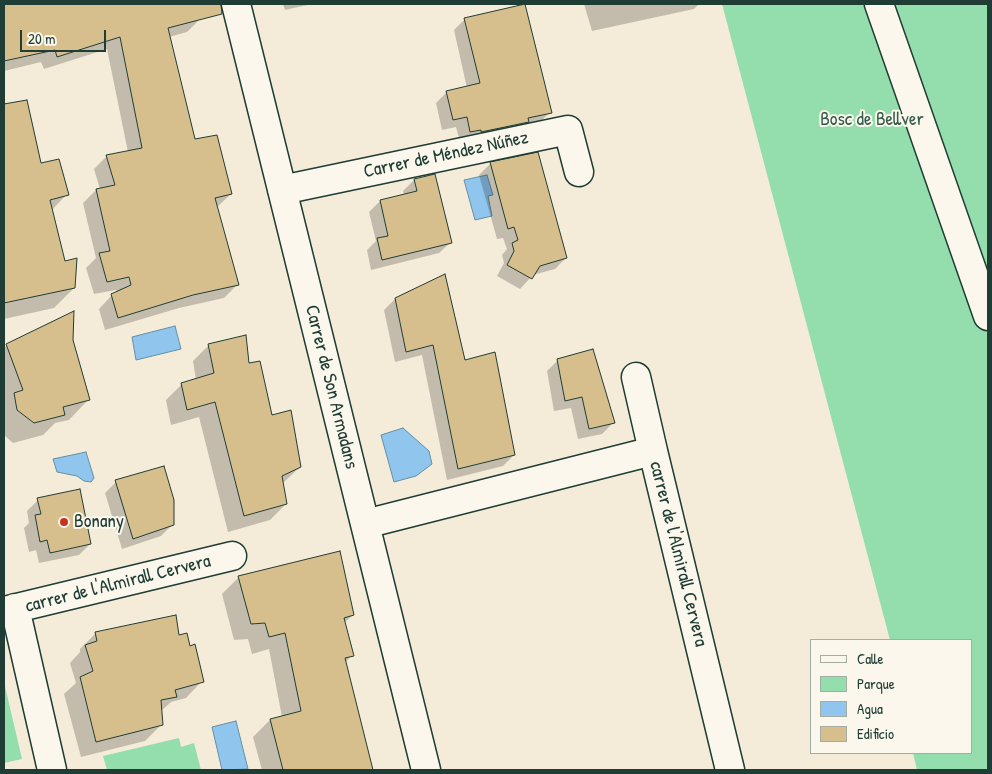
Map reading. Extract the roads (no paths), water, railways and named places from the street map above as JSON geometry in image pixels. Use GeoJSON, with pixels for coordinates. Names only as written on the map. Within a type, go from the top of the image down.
{"type":"FeatureCollection","features":[{"type":"Feature","properties":{"kind":"street","name":"Carrer de Son Armadans"},"geometry":{"type":"LineString","coordinates":[[236,4],[426,770]]}},
{"type":"Feature","properties":{"kind":"street"},"geometry":{"type":"LineString","coordinates":[[879,4],[988,316]]}},
{"type":"Feature","properties":{"kind":"street","name":"Carrer de Méndez Núñez"},"geometry":{"type":"LineString","coordinates":[[282,190],[568,130],[579,172]]}},
{"type":"Feature","properties":{"kind":"street"},"geometry":{"type":"LineString","coordinates":[[636,377],[653,451]]}},
{"type":"Feature","properties":{"kind":"street","name":"carrer de l'Almirall Cervera"},"geometry":{"type":"LineString","coordinates":[[365,524],[653,451],[730,770]]}},
{"type":"Feature","properties":{"kind":"street","name":"carrer de l'Almirall Cervera"},"geometry":{"type":"LineString","coordinates":[[9,610],[232,556]]}},
{"type":"Feature","properties":{"kind":"street"},"geometry":{"type":"LineString","coordinates":[[9,610],[52,770]]}},
{"type":"Feature","properties":{"kind":"water"},"geometry":{"type":"Polygon","coordinates":[[[487,175],[493,195],[488,196],[492,216],[475,220],[464,180],[487,175]]]}},
{"type":"Feature","properties":{"kind":"water"},"geometry":{"type":"Polygon","coordinates":[[[175,326],[181,349],[136,360],[132,337],[175,326]]]}},
{"type":"Feature","properties":{"kind":"water"},"geometry":{"type":"Polygon","coordinates":[[[403,428],[429,451],[432,464],[416,476],[394,482],[381,435],[403,428]]]}},
{"type":"Feature","properties":{"kind":"water"},"geometry":{"type":"Polygon","coordinates":[[[86,452],[94,478],[91,482],[84,481],[77,476],[57,472],[53,459],[86,452]]]}},
{"type":"Feature","properties":{"kind":"water"},"geometry":{"type":"Polygon","coordinates":[[[236,721],[248,769],[222,770],[212,727],[236,721]]]}},
{"type":"Feature","properties":{"kind":"place","name":"Bonany"},"geometry":{"type":"Point","coordinates":[64,522]}},
{"type":"Feature","properties":{"kind":"park label","name":"Bosc de Bellver"},"geometry":{"type":"Point","coordinates":[872,120]}}]}
